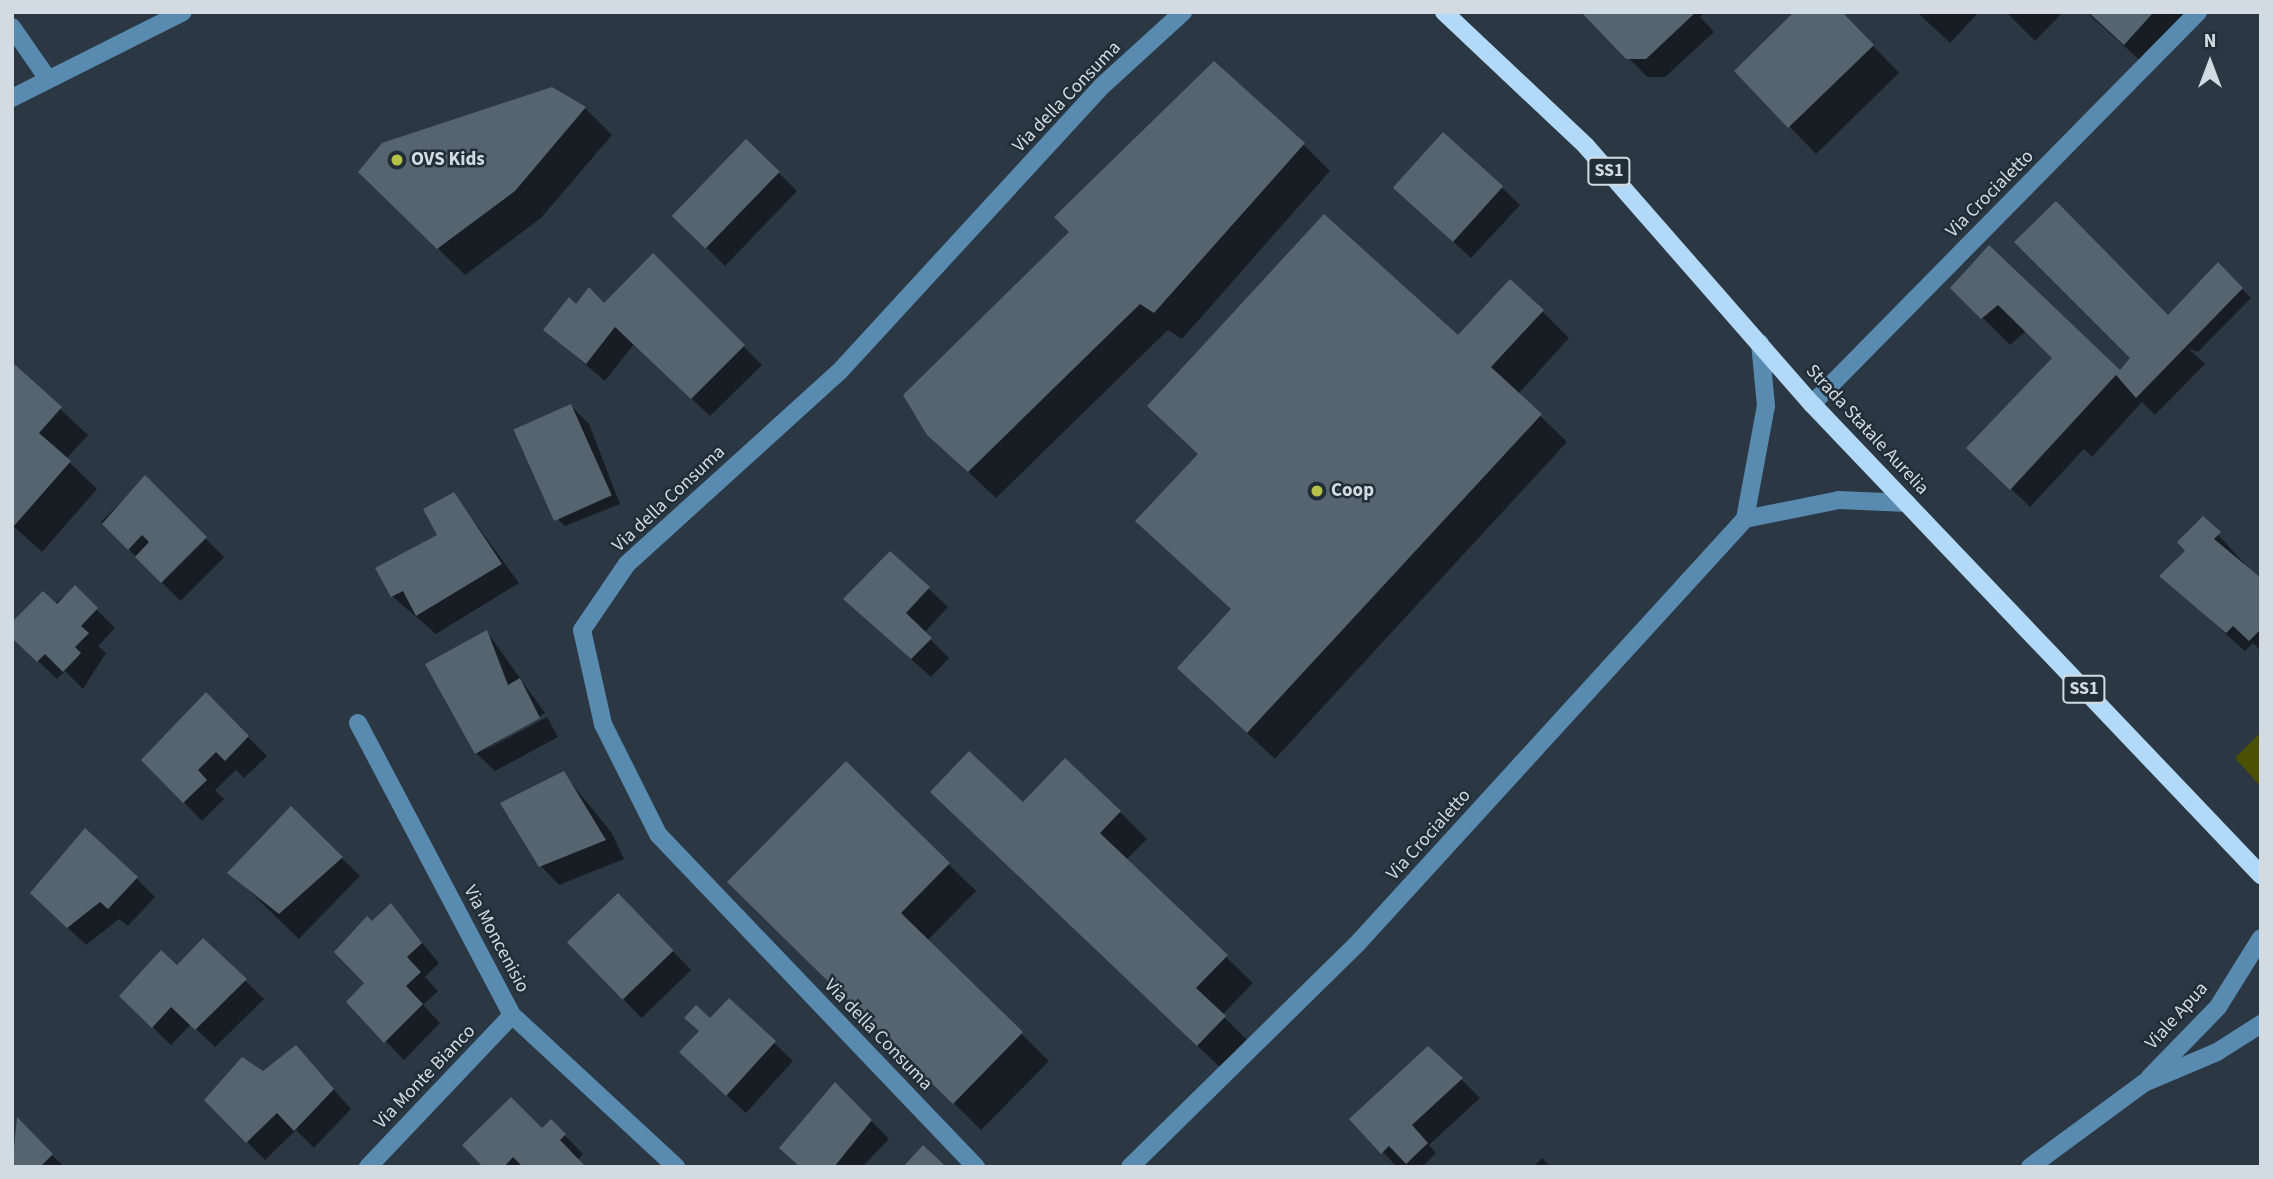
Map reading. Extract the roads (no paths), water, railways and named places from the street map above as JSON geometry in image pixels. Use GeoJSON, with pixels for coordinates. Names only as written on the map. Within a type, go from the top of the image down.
{"type":"FeatureCollection","features":[{"type":"Feature","properties":{"kind":"main road","name":"Strada Statale Aurelia"},"geometry":{"type":"LineString","coordinates":[[1444,12],[1586,146],[1812,404],[2261,875]]}},
{"type":"Feature","properties":{"kind":"street"},"geometry":{"type":"LineString","coordinates":[[12,99],[183,12]]}},
{"type":"Feature","properties":{"kind":"street","name":"Via della Consuma"},"geometry":{"type":"LineString","coordinates":[[976,1167],[658,834],[603,724],[582,630],[627,564],[839,372],[1102,86],[1183,12]]}},
{"type":"Feature","properties":{"kind":"street","name":"Via Crocialetto"},"geometry":{"type":"LineString","coordinates":[[1812,404],[2198,12]]}},
{"type":"Feature","properties":{"kind":"street"},"geometry":{"type":"LineString","coordinates":[[12,27],[48,79]]}},
{"type":"Feature","properties":{"kind":"street"},"geometry":{"type":"LineString","coordinates":[[1760,343],[1766,406],[1745,519],[1839,500],[1907,503]]}},
{"type":"Feature","properties":{"kind":"street","name":"Via Crocialetto"},"geometry":{"type":"LineString","coordinates":[[1130,1167],[1357,944],[1745,519]]}},
{"type":"Feature","properties":{"kind":"street","name":"Via Moncenisio"},"geometry":{"type":"LineString","coordinates":[[358,723],[512,1015],[676,1167]]}},
{"type":"Feature","properties":{"kind":"street","name":"Viale Apua"},"geometry":{"type":"LineString","coordinates":[[2030,1167],[2144,1083],[2218,1007],[2261,938]]}},
{"type":"Feature","properties":{"kind":"street","name":"Via Monte Bianco"},"geometry":{"type":"LineString","coordinates":[[368,1167],[512,1015]]}},
{"type":"Feature","properties":{"kind":"street","name":"Viale Apua"},"geometry":{"type":"LineString","coordinates":[[2144,1083],[2217,1052],[2261,1024]]}},
{"type":"Feature","properties":{"kind":"place","name":"OVS Kids"},"geometry":{"type":"Point","coordinates":[397,160]}},
{"type":"Feature","properties":{"kind":"place","name":"Coop"},"geometry":{"type":"Point","coordinates":[1317,491]}}]}
